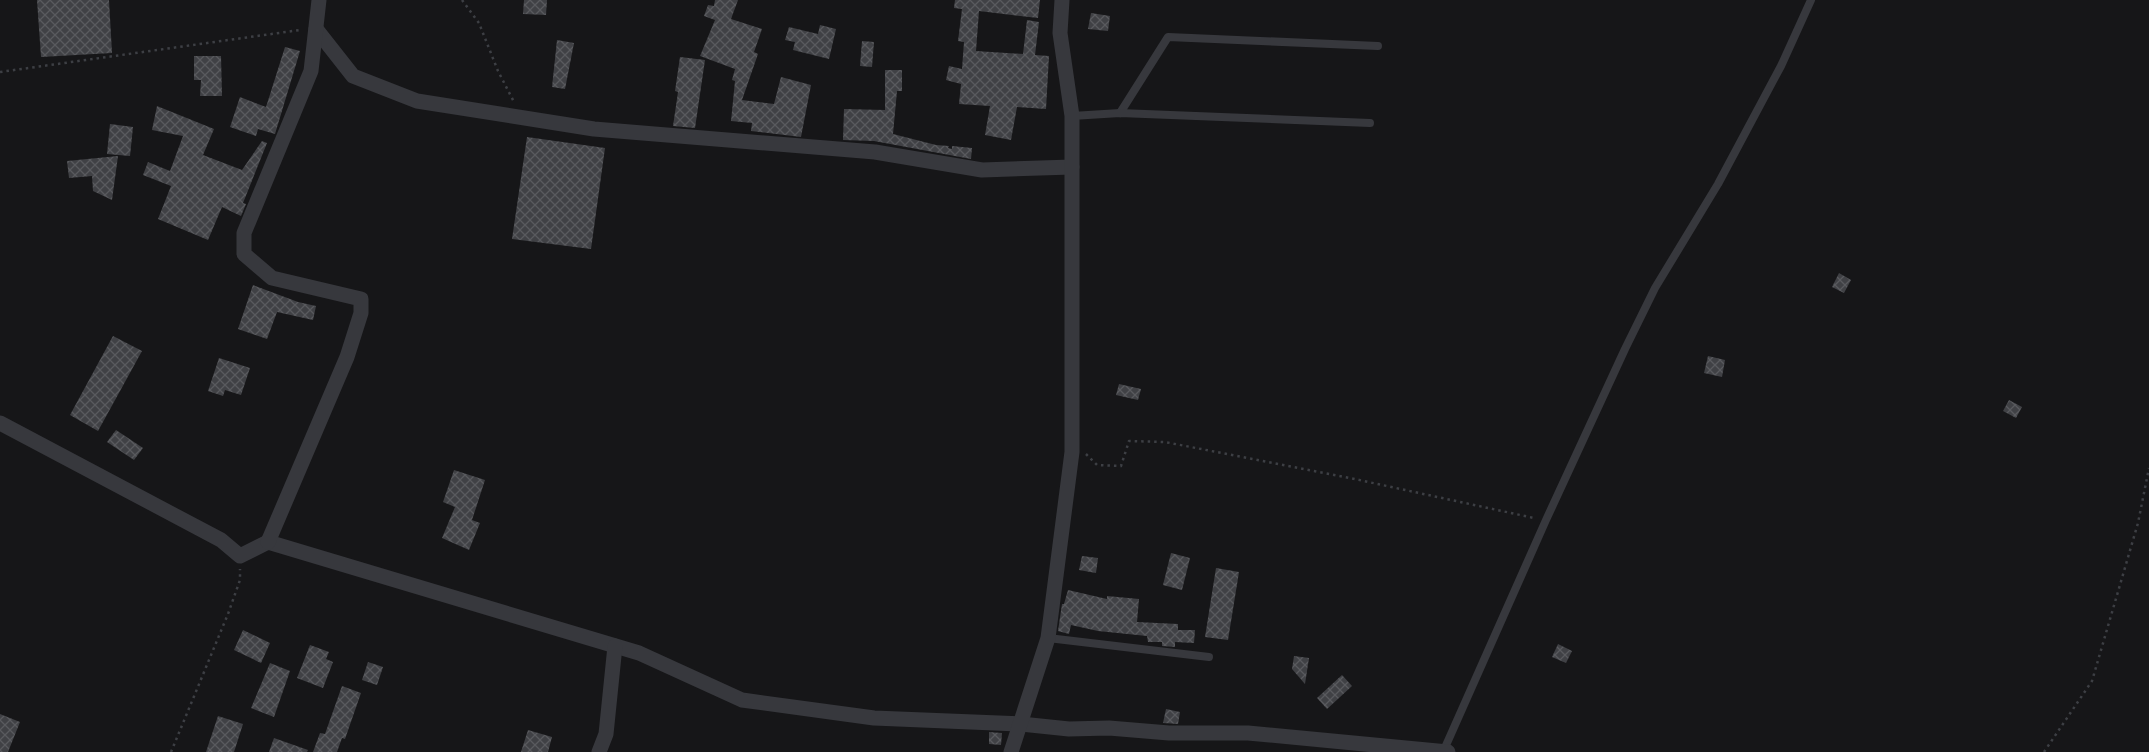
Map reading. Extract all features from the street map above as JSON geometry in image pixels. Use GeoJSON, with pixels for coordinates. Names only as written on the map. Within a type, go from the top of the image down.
{"type":"FeatureCollection","features":[{"type":"Feature","properties":{"kind":"street"},"geometry":{"type":"LineString","coordinates":[[0,423],[221,540],[240,556],[268,542],[347,357],[360,313],[361,299],[272,278],[244,254],[244,234],[311,71],[319,0]]}},
{"type":"Feature","properties":{"kind":"street"},"geometry":{"type":"LineString","coordinates":[[1011,752],[1048,638],[1072,452],[1072,116],[1060,33],[1062,0]]}},
{"type":"Feature","properties":{"kind":"street"},"geometry":{"type":"LineString","coordinates":[[316,29],[353,76],[417,101],[632,133],[875,152],[982,170],[1072,167]]}},
{"type":"Feature","properties":{"kind":"street"},"geometry":{"type":"LineString","coordinates":[[268,542],[639,653],[742,700],[874,718],[1169,733],[1248,733],[1445,752]]}},
{"type":"Feature","properties":{"kind":"street"},"geometry":{"type":"LineString","coordinates":[[599,752],[606,734],[615,646]]}},
{"type":"Feature","properties":{"kind":"lane"},"geometry":{"type":"LineString","coordinates":[[1445,752],[1546,520],[1656,288],[1718,184],[1781,66],[1812,0]]}},
{"type":"Feature","properties":{"kind":"lane"},"geometry":{"type":"LineString","coordinates":[[1120,113],[1168,38],[1378,46]]}},
{"type":"Feature","properties":{"kind":"lane"},"geometry":{"type":"LineString","coordinates":[[1072,116],[1120,113],[1370,123]]}},
{"type":"Feature","properties":{"kind":"lane"},"geometry":{"type":"LineString","coordinates":[[1048,638],[1209,657]]}},
{"type":"Feature","properties":{"kind":"path"},"geometry":{"type":"LineString","coordinates":[[462,0],[479,23],[498,71],[522,118]]}},
{"type":"Feature","properties":{"kind":"path"},"geometry":{"type":"LineString","coordinates":[[0,72],[270,33],[316,29]]}},
{"type":"Feature","properties":{"kind":"path"},"geometry":{"type":"LineString","coordinates":[[1072,452],[1086,453],[1097,465],[1121,466],[1128,441],[1165,442],[1350,478],[1546,520]]}},
{"type":"Feature","properties":{"kind":"path"},"geometry":{"type":"LineString","coordinates":[[2044,752],[2092,681],[2138,524],[2149,468]]}},
{"type":"Feature","properties":{"kind":"path"},"geometry":{"type":"LineString","coordinates":[[171,752],[240,580],[240,556]]}},
{"type":"Feature","properties":{"kind":"building"},"geometry":{"type":"Polygon","coordinates":[[[37,0],[109,0],[112,53],[41,57],[37,0]]]}},
{"type":"Feature","properties":{"kind":"building"},"geometry":{"type":"Polygon","coordinates":[[[524,0],[547,0],[546,15],[523,14],[524,0]]]}},
{"type":"Feature","properties":{"kind":"building"},"geometry":{"type":"Polygon","coordinates":[[[715,0],[738,0],[731,19],[762,29],[754,52],[758,54],[742,100],[774,104],[781,77],[811,85],[801,137],[751,131],[752,123],[731,121],[735,81],[732,80],[735,69],[700,56],[715,20],[704,16],[708,5],[714,6],[715,0]]]}},
{"type":"Feature","properties":{"kind":"building"},"geometry":{"type":"Polygon","coordinates":[[[955,0],[1040,0],[1038,18],[979,11],[976,51],[1023,54],[1027,20],[1039,22],[1035,55],[1049,56],[1046,109],[1017,107],[1011,140],[985,135],[990,106],[959,104],[961,84],[946,80],[949,66],[962,69],[964,42],[958,41],[962,9],[954,8],[955,0]]]}},
{"type":"Feature","properties":{"kind":"building"},"geometry":{"type":"Polygon","coordinates":[[[1091,13],[1110,16],[1108,31],[1088,29],[1091,13]]]}},
{"type":"Feature","properties":{"kind":"building"},"geometry":{"type":"Polygon","coordinates":[[[820,25],[836,29],[829,59],[793,50],[795,42],[785,40],[789,27],[818,34],[820,25]]]}},
{"type":"Feature","properties":{"kind":"building"},"geometry":{"type":"Polygon","coordinates":[[[557,40],[574,43],[565,89],[552,87],[557,40]]]}},
{"type":"Feature","properties":{"kind":"building"},"geometry":{"type":"Polygon","coordinates":[[[862,41],[874,42],[872,67],[860,66],[862,41]]]}},
{"type":"Feature","properties":{"kind":"building"},"geometry":{"type":"Polygon","coordinates":[[[285,47],[300,51],[275,134],[258,129],[256,136],[230,127],[240,97],[266,107],[285,47]]]}},
{"type":"Feature","properties":{"kind":"building"},"geometry":{"type":"Polygon","coordinates":[[[194,56],[221,56],[222,96],[200,96],[201,80],[194,80],[194,56]]]}},
{"type":"Feature","properties":{"kind":"building"},"geometry":{"type":"Polygon","coordinates":[[[680,57],[705,60],[695,128],[673,126],[678,92],[675,91],[680,57]]]}},
{"type":"Feature","properties":{"kind":"building"},"geometry":{"type":"Polygon","coordinates":[[[885,70],[902,70],[902,91],[897,91],[893,134],[936,145],[949,146],[948,148],[952,149],[952,146],[972,148],[971,159],[874,141],[843,140],[844,109],[885,110],[885,70]]]}},
{"type":"Feature","properties":{"kind":"building"},"geometry":{"type":"Polygon","coordinates":[[[157,106],[214,129],[203,155],[242,170],[262,141],[267,143],[243,203],[246,204],[241,216],[222,207],[208,240],[158,219],[171,186],[143,175],[148,162],[170,171],[183,136],[152,130],[157,106]]]}},
{"type":"Feature","properties":{"kind":"building"},"geometry":{"type":"Polygon","coordinates":[[[110,124],[133,127],[130,156],[107,154],[110,124]]]}},
{"type":"Feature","properties":{"kind":"building"},"geometry":{"type":"Polygon","coordinates":[[[527,137],[605,148],[591,249],[512,239],[527,137]]]}},
{"type":"Feature","properties":{"kind":"building"},"geometry":{"type":"Polygon","coordinates":[[[118,156],[112,200],[93,191],[92,176],[69,178],[67,161],[118,156]]]}},
{"type":"Feature","properties":{"kind":"building"},"geometry":{"type":"Polygon","coordinates":[[[1839,273],[1851,280],[1844,293],[1832,287],[1839,273]]]}},
{"type":"Feature","properties":{"kind":"building"},"geometry":{"type":"Polygon","coordinates":[[[253,285],[298,302],[316,306],[313,320],[277,312],[267,339],[238,329],[253,285]]]}},
{"type":"Feature","properties":{"kind":"building"},"geometry":{"type":"Polygon","coordinates":[[[113,336],[142,351],[98,431],[70,415],[113,336]]]}},
{"type":"Feature","properties":{"kind":"building"},"geometry":{"type":"Polygon","coordinates":[[[1708,356],[1725,360],[1722,377],[1704,373],[1708,356]]]}},
{"type":"Feature","properties":{"kind":"building"},"geometry":{"type":"Polygon","coordinates":[[[219,358],[250,368],[241,395],[225,390],[223,396],[208,391],[219,358]]]}},
{"type":"Feature","properties":{"kind":"building"},"geometry":{"type":"Polygon","coordinates":[[[1119,384],[1141,389],[1138,400],[1116,395],[1119,384]]]}},
{"type":"Feature","properties":{"kind":"building"},"geometry":{"type":"Polygon","coordinates":[[[2009,400],[2022,407],[2016,418],[2003,411],[2009,400]]]}},
{"type":"Feature","properties":{"kind":"building"},"geometry":{"type":"Polygon","coordinates":[[[116,430],[143,448],[134,460],[107,442],[116,430]]]}},
{"type":"Feature","properties":{"kind":"building"},"geometry":{"type":"Polygon","coordinates":[[[454,470],[485,480],[472,520],[480,523],[469,550],[442,538],[455,507],[443,502],[454,470]]]}},
{"type":"Feature","properties":{"kind":"building"},"geometry":{"type":"Polygon","coordinates":[[[1171,553],[1190,558],[1182,590],[1163,585],[1171,553]]]}},
{"type":"Feature","properties":{"kind":"building"},"geometry":{"type":"Polygon","coordinates":[[[1082,556],[1098,558],[1096,573],[1079,570],[1082,556]]]}},
{"type":"Feature","properties":{"kind":"building"},"geometry":{"type":"Polygon","coordinates":[[[1216,568],[1239,572],[1228,640],[1205,637],[1216,568]]]}},
{"type":"Feature","properties":{"kind":"building"},"geometry":{"type":"Polygon","coordinates":[[[1068,590],[1107,599],[1107,596],[1139,599],[1137,622],[1178,624],[1178,630],[1195,630],[1194,643],[1175,642],[1175,647],[1162,646],[1162,642],[1148,642],[1147,636],[1098,631],[1071,625],[1069,634],[1058,631],[1062,604],[1064,604],[1068,590]]]}},
{"type":"Feature","properties":{"kind":"building"},"geometry":{"type":"Polygon","coordinates":[[[243,630],[270,643],[261,663],[234,650],[243,630]]]}},
{"type":"Feature","properties":{"kind":"building"},"geometry":{"type":"Polygon","coordinates":[[[1558,644],[1572,651],[1566,663],[1552,657],[1558,644]]]}},
{"type":"Feature","properties":{"kind":"building"},"geometry":{"type":"Polygon","coordinates":[[[310,645],[329,652],[326,659],[333,662],[323,688],[297,678],[310,645]]]}},
{"type":"Feature","properties":{"kind":"building"},"geometry":{"type":"Polygon","coordinates":[[[1294,656],[1309,658],[1305,684],[1292,669],[1294,656]]]}},
{"type":"Feature","properties":{"kind":"building"},"geometry":{"type":"Polygon","coordinates":[[[368,662],[383,667],[377,685],[362,680],[368,662]]]}},
{"type":"Feature","properties":{"kind":"building"},"geometry":{"type":"Polygon","coordinates":[[[270,663],[290,671],[274,717],[251,708],[270,663]]]}},
{"type":"Feature","properties":{"kind":"building"},"geometry":{"type":"Polygon","coordinates":[[[1342,675],[1352,686],[1327,709],[1317,698],[1342,675]]]}},
{"type":"Feature","properties":{"kind":"building"},"geometry":{"type":"Polygon","coordinates":[[[342,686],[361,693],[345,739],[342,738],[337,752],[313,752],[320,733],[325,734],[342,686]]]}},
{"type":"Feature","properties":{"kind":"building"},"geometry":{"type":"Polygon","coordinates":[[[1166,709],[1180,712],[1178,724],[1163,723],[1166,709]]]}},
{"type":"Feature","properties":{"kind":"building"},"geometry":{"type":"Polygon","coordinates":[[[0,714],[20,722],[8,752],[0,752],[0,714]]]}},
{"type":"Feature","properties":{"kind":"building"},"geometry":{"type":"Polygon","coordinates":[[[218,716],[243,724],[234,752],[206,752],[218,716]]]}},
{"type":"Feature","properties":{"kind":"building"},"geometry":{"type":"Polygon","coordinates":[[[528,730],[552,737],[548,752],[521,752],[528,730]]]}},
{"type":"Feature","properties":{"kind":"building"},"geometry":{"type":"Polygon","coordinates":[[[989,732],[1002,733],[1001,745],[989,744],[989,732]]]}},
{"type":"Feature","properties":{"kind":"building"},"geometry":{"type":"Polygon","coordinates":[[[274,738],[308,750],[307,752],[269,752],[274,738]]]}}]}
